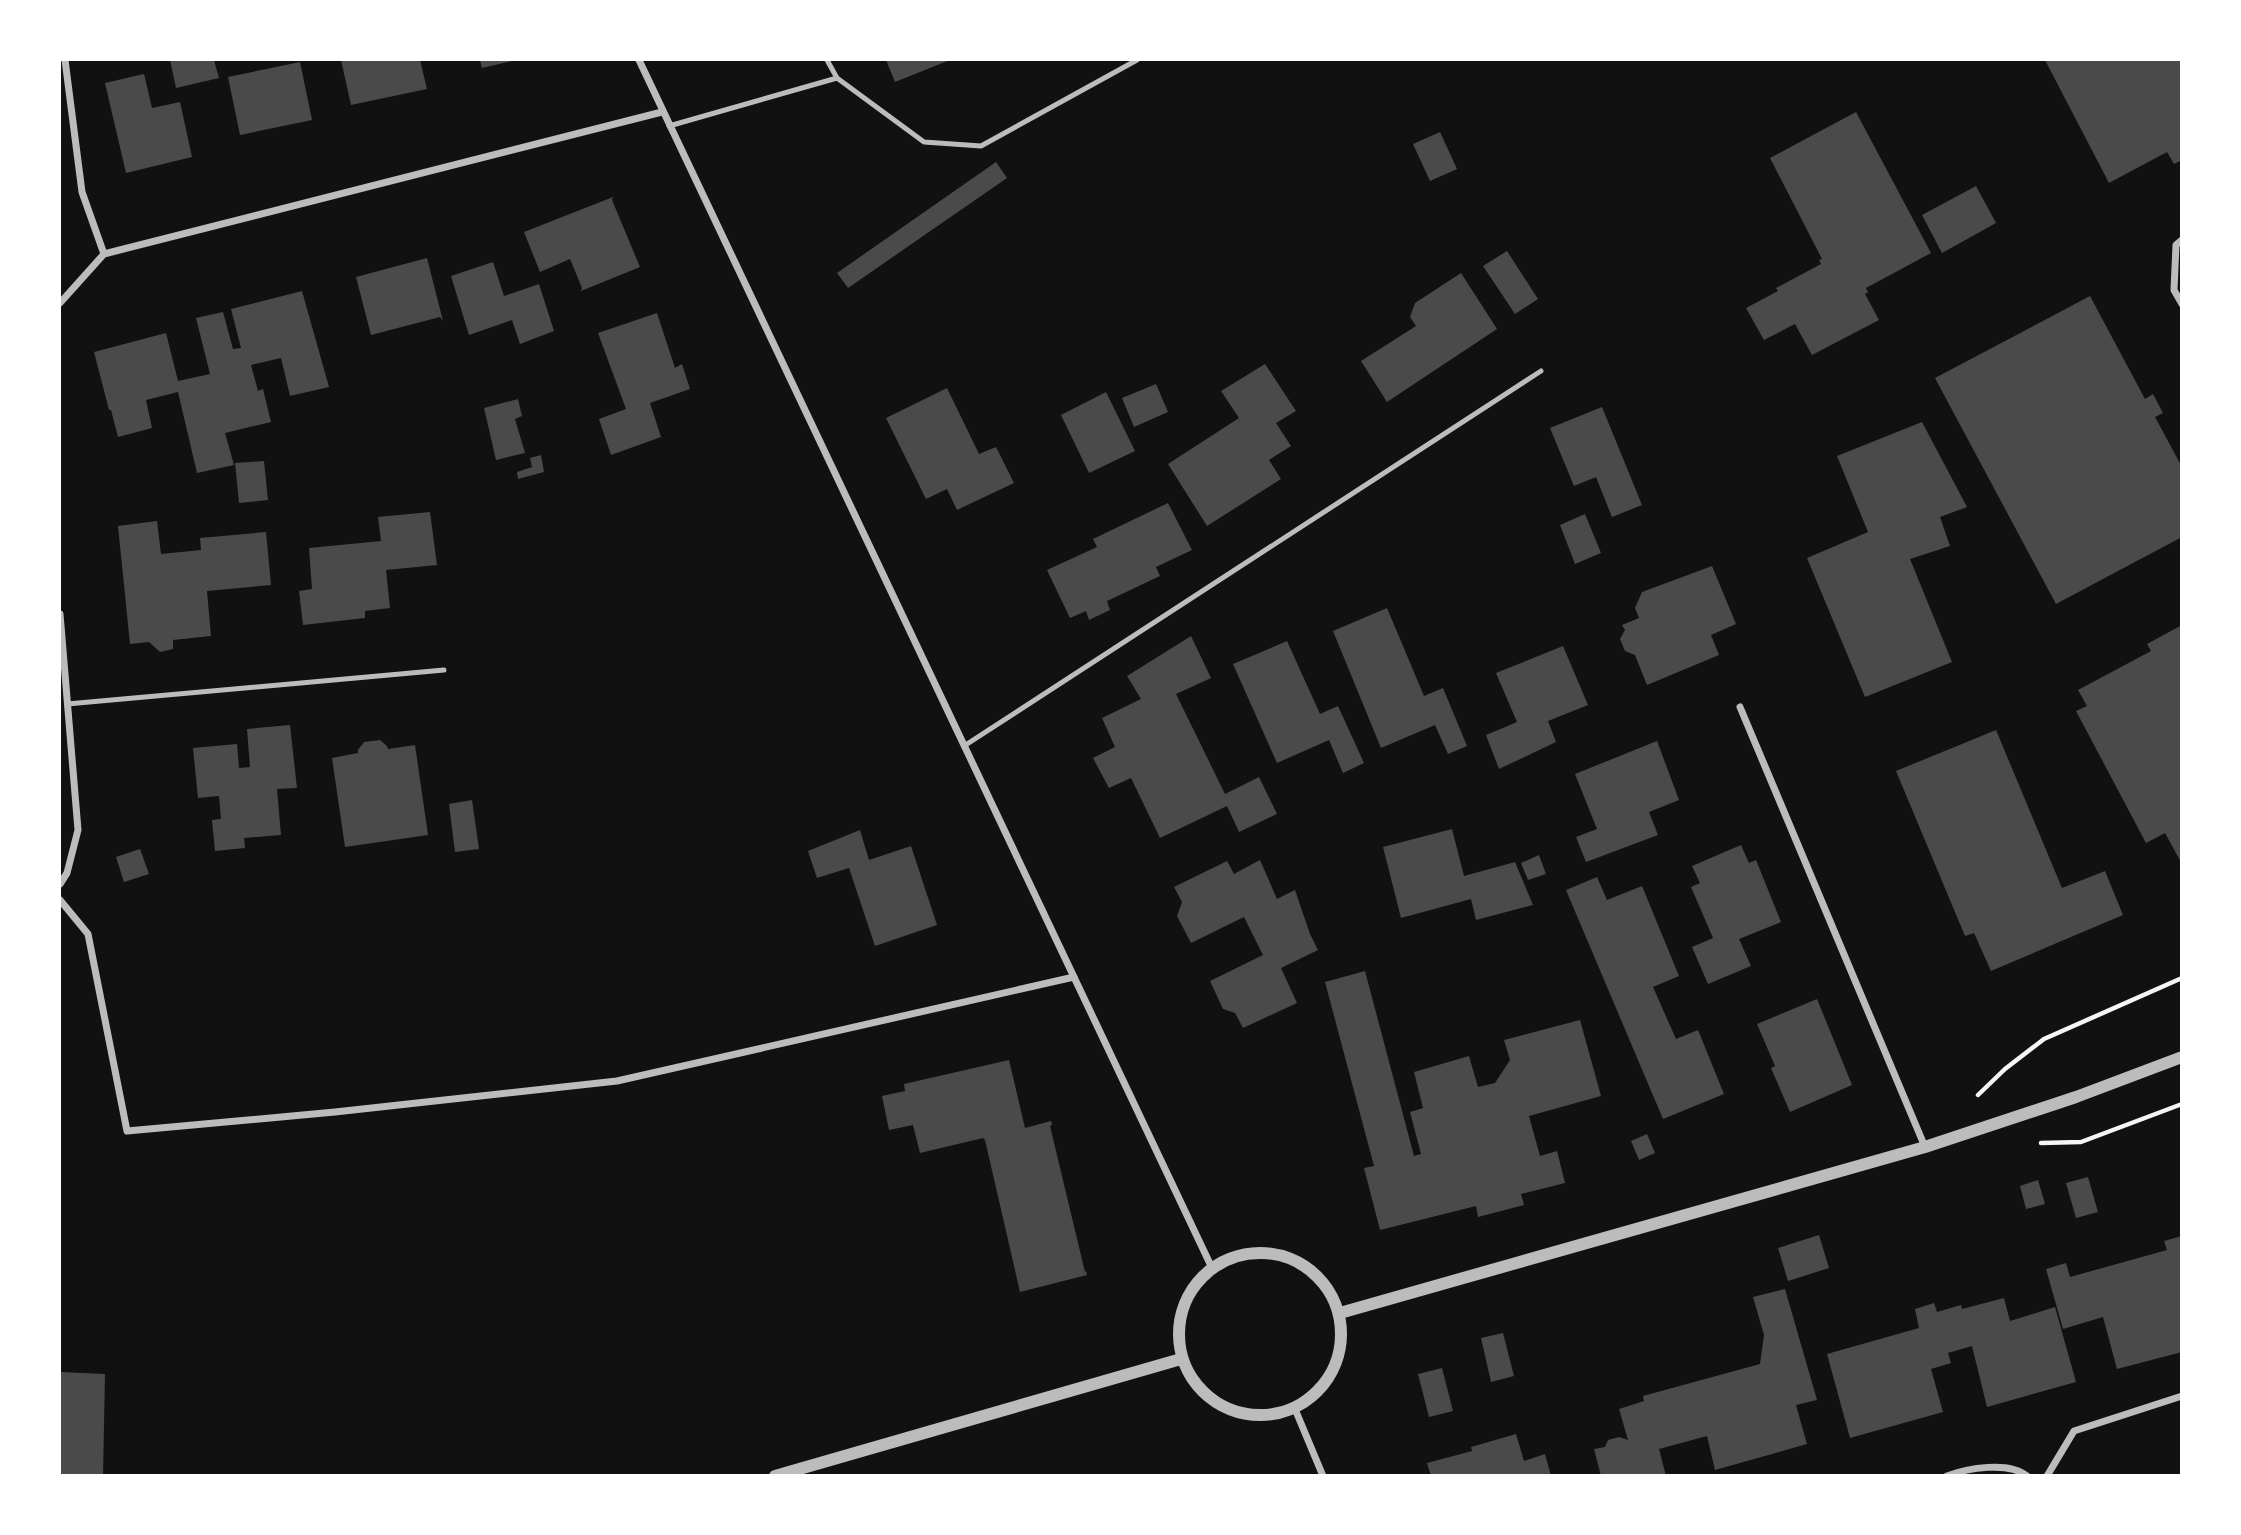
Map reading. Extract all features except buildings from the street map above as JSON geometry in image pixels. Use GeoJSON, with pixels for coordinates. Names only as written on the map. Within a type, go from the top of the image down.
{"type":"FeatureCollection","features":[{"type":"Feature","properties":{"kind":"street"},"geometry":{"type":"LineString","coordinates":[[65,60],[82,192],[104,254]]}},
{"type":"Feature","properties":{"kind":"street"},"geometry":{"type":"LineString","coordinates":[[639,60],[1212,1268]]}},
{"type":"Feature","properties":{"kind":"street"},"geometry":{"type":"LineString","coordinates":[[60,303],[104,254],[662,112]]}},
{"type":"Feature","properties":{"kind":"street"},"geometry":{"type":"LineString","coordinates":[[2182,240],[2176,245],[2174,290],[2182,304]]}},
{"type":"Feature","properties":{"kind":"street"},"geometry":{"type":"LineString","coordinates":[[60,614],[78,830],[67,873],[60,884]]}},
{"type":"Feature","properties":{"kind":"street"},"geometry":{"type":"LineString","coordinates":[[1740,707],[1925,1147]]}},
{"type":"Feature","properties":{"kind":"street"},"geometry":{"type":"LineString","coordinates":[[60,900],[88,934],[127,1131],[335,1112],[617,1081],[1074,976]]}},
{"type":"Feature","properties":{"kind":"street"},"geometry":{"type":"LineString","coordinates":[[1339,1313],[1925,1147],[2076,1097],[2182,1056]]}},
{"type":"Feature","properties":{"kind":"street"},"geometry":{"type":"LineString","coordinates":[[1262,1252],[1288,1257],[1311,1270],[1320,1279],[1328,1289],[1339,1313],[1342,1341],[1335,1369],[1318,1393],[1295,1409],[1268,1416],[1240,1414],[1214,1403],[1194,1384],[1181,1359],[1178,1334],[1182,1308],[1194,1286],[1212,1268],[1236,1256],[1262,1252]]}},
{"type":"Feature","properties":{"kind":"street"},"geometry":{"type":"LineString","coordinates":[[775,1475],[1181,1359]]}},
{"type":"Feature","properties":{"kind":"street"},"geometry":{"type":"LineString","coordinates":[[2047,1475],[2074,1431],[2182,1396]]}},
{"type":"Feature","properties":{"kind":"street"},"geometry":{"type":"LineString","coordinates":[[1295,1409],[1323,1475]]}},
{"type":"Feature","properties":{"kind":"street"},"geometry":{"type":"LineString","coordinates":[[1947,1475],[1989,1466],[2027,1475]]}},
{"type":"Feature","properties":{"kind":"lane"},"geometry":{"type":"LineString","coordinates":[[827,60],[837,78],[924,142],[981,146],[1137,60]]}},
{"type":"Feature","properties":{"kind":"lane"},"geometry":{"type":"LineString","coordinates":[[669,126],[837,78]]}},
{"type":"Feature","properties":{"kind":"lane"},"geometry":{"type":"LineString","coordinates":[[964,746],[1541,370]]}},
{"type":"Feature","properties":{"kind":"lane"},"geometry":{"type":"LineString","coordinates":[[68,704],[444,670]]}},
{"type":"Feature","properties":{"kind":"path"},"geometry":{"type":"LineString","coordinates":[[1969,1104],[2005,1069],[2044,1039],[2182,978]]}}]}
